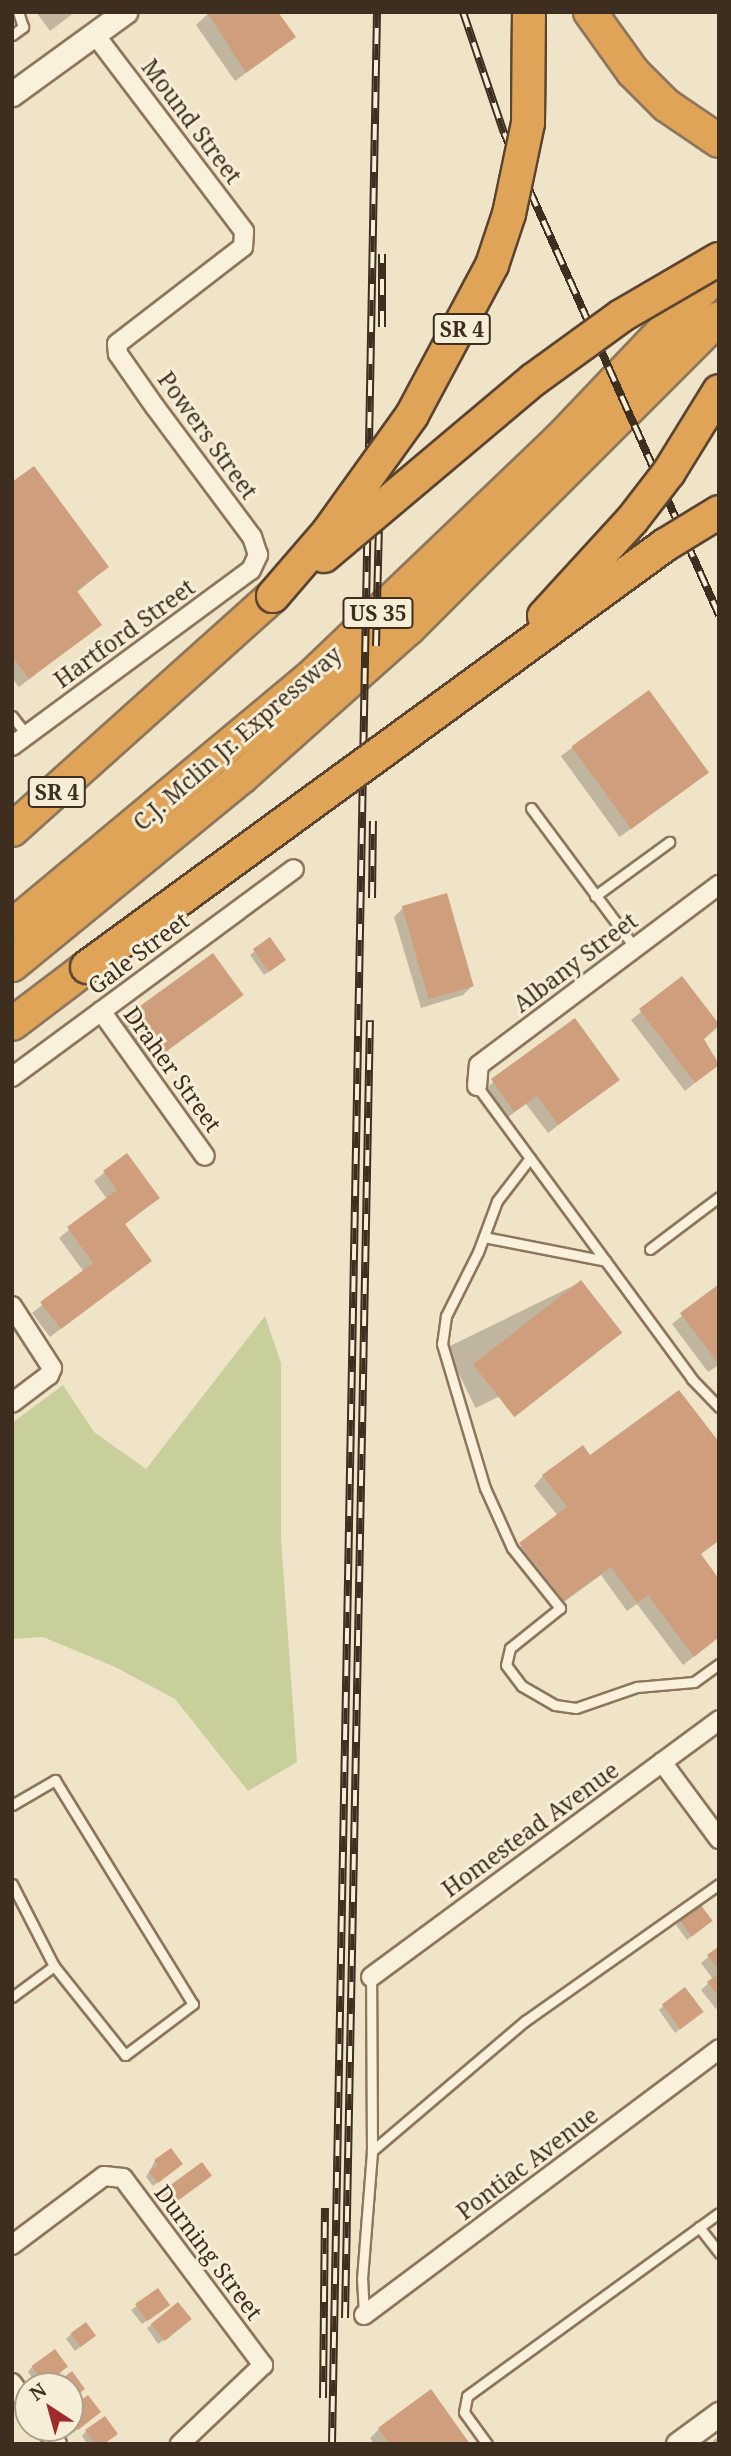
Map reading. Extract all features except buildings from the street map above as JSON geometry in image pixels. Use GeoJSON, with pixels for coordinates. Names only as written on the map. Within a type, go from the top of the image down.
{"type":"FeatureCollection","features":[{"type":"Feature","properties":{"kind":"highway","name":"SR 4"},"geometry":{"type":"LineString","coordinates":[[12,830],[101,754],[273,596],[328,532],[412,415],[492,265],[509,214],[528,123],[529,12]]}},
{"type":"Feature","properties":{"kind":"highway"},"geometry":{"type":"LineString","coordinates":[[590,12],[633,72],[666,105],[719,141]]}},
{"type":"Feature","properties":{"kind":"highway"},"geometry":{"type":"LineString","coordinates":[[273,596],[533,380],[630,309],[719,259]]}},
{"type":"Feature","properties":{"kind":"highway","name":"C.J. Mclin Jr. Expressway"},"geometry":{"type":"LineString","coordinates":[[12,926],[313,675],[560,439],[719,272]]}},
{"type":"Feature","properties":{"kind":"highway","name":"C.J. Mclin Jr. Expressway"},"geometry":{"type":"LineString","coordinates":[[12,965],[243,776],[409,628],[719,318]]}},
{"type":"Feature","properties":{"kind":"highway"},"geometry":{"type":"LineString","coordinates":[[452,699],[551,609],[624,529],[668,472],[719,391]]}},
{"type":"Feature","properties":{"kind":"highway"},"geometry":{"type":"LineString","coordinates":[[12,1024],[664,545],[719,512]]}},
{"type":"Feature","properties":{"kind":"street"},"geometry":{"type":"LineString","coordinates":[[12,94],[125,12]]}},
{"type":"Feature","properties":{"kind":"street","name":"Mound Street"},"geometry":{"type":"LineString","coordinates":[[95,34],[247,239],[243,247],[117,344]]}},
{"type":"Feature","properties":{"kind":"street","name":"Powers Street"},"geometry":{"type":"LineString","coordinates":[[117,344],[118,354],[252,537],[258,555]]}},
{"type":"Feature","properties":{"kind":"street","name":"Hartford Street"},"geometry":{"type":"LineString","coordinates":[[20,741],[251,570],[258,555]]}},
{"type":"Feature","properties":{"kind":"street","name":"Gale Street"},"geometry":{"type":"LineString","coordinates":[[12,1077],[294,869]]}},
{"type":"Feature","properties":{"kind":"street","name":"Albany Street"},"geometry":{"type":"LineString","coordinates":[[477,1086],[479,1065],[719,885]]}},
{"type":"Feature","properties":{"kind":"street","name":"Draher Street"},"geometry":{"type":"LineString","coordinates":[[101,1011],[205,1156]]}},
{"type":"Feature","properties":{"kind":"street"},"geometry":{"type":"LineString","coordinates":[[12,1306],[52,1368],[49,1376],[12,1402]]}},
{"type":"Feature","properties":{"kind":"street","name":"Homestead Avenue"},"geometry":{"type":"LineString","coordinates":[[371,1977],[719,1720]]}},
{"type":"Feature","properties":{"kind":"street"},"geometry":{"type":"LineString","coordinates":[[662,1762],[719,1839]]}},
{"type":"Feature","properties":{"kind":"street","name":"Pontiac Avenue"},"geometry":{"type":"LineString","coordinates":[[364,2315],[719,2049]]}},
{"type":"Feature","properties":{"kind":"street","name":"Durning Street"},"geometry":{"type":"LineString","coordinates":[[12,2245],[113,2174],[123,2178],[263,2365],[180,2444]]}},
{"type":"Feature","properties":{"kind":"street"},"geometry":{"type":"LineString","coordinates":[[680,2443],[719,2414]]}},
{"type":"Feature","properties":{"kind":"lane"},"geometry":{"type":"LineString","coordinates":[[12,35],[23,27],[18,12]]}},
{"type":"Feature","properties":{"kind":"lane"},"geometry":{"type":"LineString","coordinates":[[12,716],[20,741]]}},
{"type":"Feature","properties":{"kind":"lane"},"geometry":{"type":"LineString","coordinates":[[531,808],[635,948]]}},
{"type":"Feature","properties":{"kind":"lane"},"geometry":{"type":"LineString","coordinates":[[595,896],[669,842]]}},
{"type":"Feature","properties":{"kind":"lane"},"geometry":{"type":"LineString","coordinates":[[477,1086],[692,1379],[719,1407]]}},
{"type":"Feature","properties":{"kind":"lane"},"geometry":{"type":"LineString","coordinates":[[530,1158],[497,1201],[484,1237],[446,1316],[442,1344],[485,1488],[512,1548],[560,1608],[510,1648],[506,1665],[522,1686],[555,1705],[576,1708],[637,1687],[694,1682],[719,1664]]}},
{"type":"Feature","properties":{"kind":"lane"},"geometry":{"type":"LineString","coordinates":[[650,1249],[719,1197]]}},
{"type":"Feature","properties":{"kind":"lane"},"geometry":{"type":"LineString","coordinates":[[484,1237],[606,1261]]}},
{"type":"Feature","properties":{"kind":"lane"},"geometry":{"type":"LineString","coordinates":[[12,1805],[55,1780],[193,2004],[125,2055],[54,1966],[12,1884]]}},
{"type":"Feature","properties":{"kind":"lane"},"geometry":{"type":"LineString","coordinates":[[372,2151],[525,2021],[719,1884]]}},
{"type":"Feature","properties":{"kind":"lane"},"geometry":{"type":"LineString","coordinates":[[12,1997],[54,1966]]}},
{"type":"Feature","properties":{"kind":"lane"},"geometry":{"type":"LineString","coordinates":[[364,2315],[362,2279],[372,2151],[371,1977]]}},
{"type":"Feature","properties":{"kind":"lane"},"geometry":{"type":"LineString","coordinates":[[486,2444],[464,2412],[467,2396],[719,2213]]}},
{"type":"Feature","properties":{"kind":"lane"},"geometry":{"type":"LineString","coordinates":[[699,2228],[719,2253]]}},
{"type":"Feature","properties":{"kind":"green space"},"geometry":{"type":"Polygon","coordinates":[[[265,1316],[281,1363],[281,1539],[297,1762],[248,1791],[175,1699],[115,1667],[43,1637],[12,1639],[12,1423],[63,1385],[94,1432],[146,1469],[265,1316]]]}},
{"type":"Feature","properties":{"kind":"railway"},"geometry":{"type":"LineString","coordinates":[[332,2444],[377,12]]}},
{"type":"Feature","properties":{"kind":"railway"},"geometry":{"type":"LineString","coordinates":[[463,12],[504,133],[719,615]]}},
{"type":"Feature","properties":{"kind":"railway"},"geometry":{"type":"LineString","coordinates":[[382,254],[382,327]]}},
{"type":"Feature","properties":{"kind":"railway"},"geometry":{"type":"LineString","coordinates":[[376,646],[379,523]]}},
{"type":"Feature","properties":{"kind":"railway"},"geometry":{"type":"LineString","coordinates":[[372,898],[373,821]]}},
{"type":"Feature","properties":{"kind":"railway"},"geometry":{"type":"LineString","coordinates":[[345,2318],[370,1020]]}},
{"type":"Feature","properties":{"kind":"railway"},"geometry":{"type":"LineString","coordinates":[[323,2398],[325,2208]]}}]}
